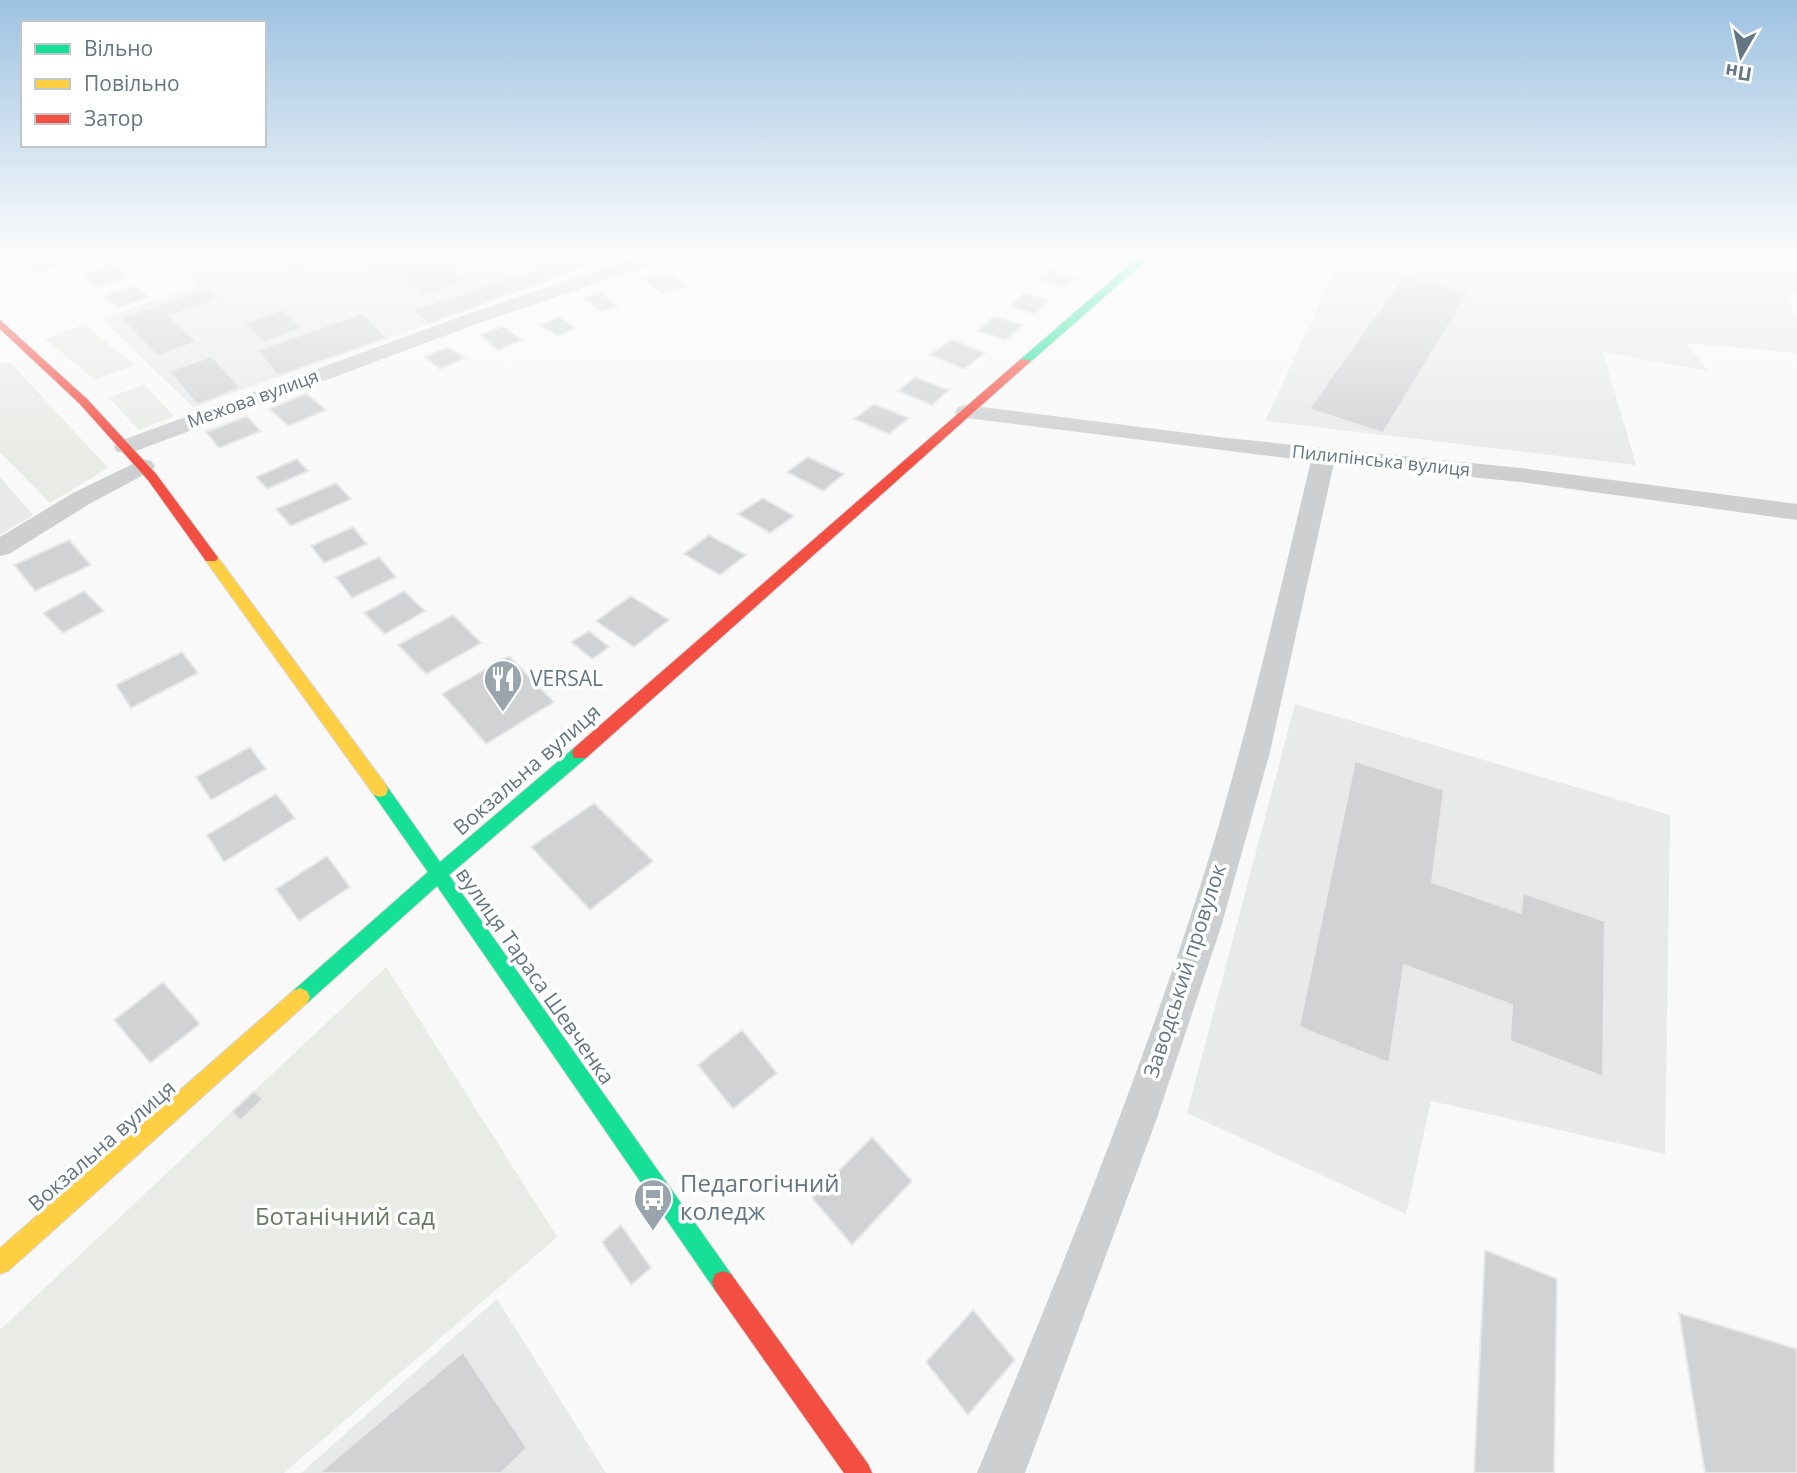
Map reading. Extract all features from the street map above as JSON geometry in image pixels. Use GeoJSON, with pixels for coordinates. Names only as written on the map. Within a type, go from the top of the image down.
{"type":"FeatureCollection","features":[{"type":"Feature","properties":{"kind":"main road","name":"вулиця Тараса Шевченка"},"geometry":{"type":"LineString","coordinates":[[2,325],[83,401],[143,466],[298,675],[675,1215],[859,1473]]}},
{"type":"Feature","properties":{"kind":"main road","name":"Вокзальна вулиця"},"geometry":{"type":"LineString","coordinates":[[0,1263],[439,874],[1067,325]]}},
{"type":"Feature","properties":{"kind":"street","name":"Межова вулиця"},"geometry":{"type":"LineString","coordinates":[[125,447],[456,325]]}},
{"type":"Feature","properties":{"kind":"street","name":"Пилипінська вулиця"},"geometry":{"type":"LineString","coordinates":[[966,412],[1324,455],[1520,475],[1797,512]]}},
{"type":"Feature","properties":{"kind":"street","name":"Заводський провулок"},"geometry":{"type":"LineString","coordinates":[[1001,1473],[1023,1421],[1133,1125],[1204,926],[1272,685],[1324,455]]}},
{"type":"Feature","properties":{"kind":"street"},"geometry":{"type":"LineString","coordinates":[[0,548],[82,498],[143,466]]}},
{"type":"Feature","properties":{"kind":"shaded area"},"geometry":{"type":"Polygon","coordinates":[[[108,325],[426,325],[193,407],[108,325]]]}},
{"type":"Feature","properties":{"kind":"shaded area"},"geometry":{"type":"Polygon","coordinates":[[[1310,325],[1797,325],[1797,353],[1686,343],[1708,371],[1603,352],[1636,465],[1265,421],[1310,325]]]}},
{"type":"Feature","properties":{"kind":"shaded area"},"geometry":{"type":"Polygon","coordinates":[[[0,477],[33,515],[0,535],[0,477]]]}},
{"type":"Feature","properties":{"kind":"shaded area"},"geometry":{"type":"Polygon","coordinates":[[[1295,704],[1670,815],[1665,1154],[1431,1101],[1406,1214],[1187,1113],[1295,704]]]}},
{"type":"Feature","properties":{"kind":"shaded area"},"geometry":{"type":"Polygon","coordinates":[[[497,1299],[606,1473],[301,1473],[497,1299]]]}},
{"type":"Feature","properties":{"kind":"green space"},"geometry":{"type":"Polygon","coordinates":[[[85,325],[134,365],[95,380],[45,339],[85,325]]]}},
{"type":"Feature","properties":{"kind":"green space"},"geometry":{"type":"Polygon","coordinates":[[[10,362],[108,468],[50,503],[0,452],[0,364],[10,362]]]}},
{"type":"Feature","properties":{"kind":"green space"},"geometry":{"type":"Polygon","coordinates":[[[144,384],[174,416],[139,430],[109,398],[144,384]]]}},
{"type":"Feature","properties":{"kind":"green space","name":"Ботанічний сад"},"geometry":{"type":"Polygon","coordinates":[[[386,967],[557,1237],[284,1473],[0,1473],[0,1330],[386,967]]]}},
{"type":"Feature","properties":{"kind":"building"},"geometry":{"type":"Polygon","coordinates":[[[127,325],[179,325],[197,342],[157,356],[127,325]]]}},
{"type":"Feature","properties":{"kind":"building"},"geometry":{"type":"Polygon","coordinates":[[[246,325],[299,325],[302,328],[263,343],[246,325]]]}},
{"type":"Feature","properties":{"kind":"building"},"geometry":{"type":"Polygon","coordinates":[[[329,325],[374,325],[387,338],[278,376],[257,350],[329,325]]]}},
{"type":"Feature","properties":{"kind":"building"},"geometry":{"type":"Polygon","coordinates":[[[540,325],[571,325],[576,328],[557,336],[540,325]]]}},
{"type":"Feature","properties":{"kind":"building"},"geometry":{"type":"Polygon","coordinates":[[[984,325],[1023,325],[1006,340],[977,331],[984,325]]]}},
{"type":"Feature","properties":{"kind":"building"},"geometry":{"type":"Polygon","coordinates":[[[1369,325],[1449,325],[1383,433],[1309,409],[1369,325]]]}},
{"type":"Feature","properties":{"kind":"building"},"geometry":{"type":"Polygon","coordinates":[[[503,326],[522,340],[498,350],[480,335],[503,326]]]}},
{"type":"Feature","properties":{"kind":"building"},"geometry":{"type":"Polygon","coordinates":[[[951,339],[985,353],[964,369],[930,355],[951,339]]]}},
{"type":"Feature","properties":{"kind":"building"},"geometry":{"type":"Polygon","coordinates":[[[448,347],[465,358],[440,369],[424,357],[448,347]]]}},
{"type":"Feature","properties":{"kind":"building"},"geometry":{"type":"Polygon","coordinates":[[[212,356],[241,388],[197,405],[169,371],[212,356]]]}},
{"type":"Feature","properties":{"kind":"building"},"geometry":{"type":"Polygon","coordinates":[[[915,377],[949,390],[932,405],[898,391],[915,377]]]}},
{"type":"Feature","properties":{"kind":"building"},"geometry":{"type":"Polygon","coordinates":[[[306,393],[326,410],[289,426],[269,409],[306,393]]]}},
{"type":"Feature","properties":{"kind":"building"},"geometry":{"type":"Polygon","coordinates":[[[874,404],[909,418],[889,434],[854,419],[874,404]]]}},
{"type":"Feature","properties":{"kind":"building"},"geometry":{"type":"Polygon","coordinates":[[[247,416],[261,431],[219,448],[206,432],[247,416]]]}},
{"type":"Feature","properties":{"kind":"building"},"geometry":{"type":"Polygon","coordinates":[[[808,457],[844,474],[823,491],[787,472],[808,457]]]}},
{"type":"Feature","properties":{"kind":"building"},"geometry":{"type":"Polygon","coordinates":[[[297,459],[308,471],[267,489],[256,477],[297,459]]]}},
{"type":"Feature","properties":{"kind":"building"},"geometry":{"type":"Polygon","coordinates":[[[336,483],[351,499],[291,526],[276,509],[336,483]]]}},
{"type":"Feature","properties":{"kind":"building"},"geometry":{"type":"Polygon","coordinates":[[[763,498],[794,516],[770,533],[738,514],[763,498]]]}},
{"type":"Feature","properties":{"kind":"building"},"geometry":{"type":"Polygon","coordinates":[[[353,527],[367,544],[324,563],[311,546],[353,527]]]}},
{"type":"Feature","properties":{"kind":"building"},"geometry":{"type":"Polygon","coordinates":[[[709,535],[746,555],[720,575],[684,554],[709,535]]]}},
{"type":"Feature","properties":{"kind":"building"},"geometry":{"type":"Polygon","coordinates":[[[69,540],[91,565],[35,591],[14,565],[69,540]]]}},
{"type":"Feature","properties":{"kind":"building"},"geometry":{"type":"Polygon","coordinates":[[[379,557],[396,577],[352,598],[336,577],[379,557]]]}},
{"type":"Feature","properties":{"kind":"building"},"geometry":{"type":"Polygon","coordinates":[[[84,591],[104,611],[63,633],[43,613],[84,591]]]}},
{"type":"Feature","properties":{"kind":"building"},"geometry":{"type":"Polygon","coordinates":[[[404,591],[425,611],[385,634],[364,613],[404,591]]]}},
{"type":"Feature","properties":{"kind":"building"},"geometry":{"type":"Polygon","coordinates":[[[631,596],[669,620],[634,647],[596,621],[631,596]]]}},
{"type":"Feature","properties":{"kind":"building"},"geometry":{"type":"Polygon","coordinates":[[[453,615],[481,643],[426,674],[398,645],[453,615]]]}},
{"type":"Feature","properties":{"kind":"building"},"geometry":{"type":"Polygon","coordinates":[[[589,631],[609,647],[592,659],[571,642],[589,631]]]}},
{"type":"Feature","properties":{"kind":"building"},"geometry":{"type":"Polygon","coordinates":[[[182,652],[198,673],[131,708],[116,685],[182,652]]]}},
{"type":"Feature","properties":{"kind":"building"},"geometry":{"type":"Polygon","coordinates":[[[509,656],[554,702],[486,744],[442,694],[509,656]]]}},
{"type":"Feature","properties":{"kind":"building"},"geometry":{"type":"Polygon","coordinates":[[[250,747],[266,769],[211,800],[196,777],[250,747]]]}},
{"type":"Feature","properties":{"kind":"building"},"geometry":{"type":"Polygon","coordinates":[[[1355,761],[1444,790],[1432,882],[1521,913],[1523,893],[1605,921],[1603,1077],[1510,1041],[1512,1005],[1404,965],[1389,1063],[1299,1027],[1355,761]]]}},
{"type":"Feature","properties":{"kind":"building"},"geometry":{"type":"Polygon","coordinates":[[[276,794],[295,818],[224,862],[207,835],[276,794]]]}},
{"type":"Feature","properties":{"kind":"building"},"geometry":{"type":"Polygon","coordinates":[[[594,803],[653,861],[590,910],[531,847],[594,803]]]}},
{"type":"Feature","properties":{"kind":"building"},"geometry":{"type":"Polygon","coordinates":[[[327,856],[350,887],[299,921],[276,889],[327,856]]]}},
{"type":"Feature","properties":{"kind":"building"},"geometry":{"type":"Polygon","coordinates":[[[163,982],[200,1024],[150,1063],[114,1020],[163,982]]]}},
{"type":"Feature","properties":{"kind":"building"},"geometry":{"type":"Polygon","coordinates":[[[742,1030],[777,1073],[733,1109],[698,1065],[742,1030]]]}},
{"type":"Feature","properties":{"kind":"building"},"geometry":{"type":"Polygon","coordinates":[[[254,1091],[263,1099],[240,1121],[232,1112],[254,1091]]]}},
{"type":"Feature","properties":{"kind":"building"},"geometry":{"type":"Polygon","coordinates":[[[872,1137],[912,1181],[852,1245],[812,1198],[872,1137]]]}},
{"type":"Feature","properties":{"kind":"building"},"geometry":{"type":"Polygon","coordinates":[[[621,1225],[651,1268],[631,1285],[602,1242],[621,1225]]]}},
{"type":"Feature","properties":{"kind":"building"},"geometry":{"type":"Polygon","coordinates":[[[1485,1250],[1557,1279],[1554,1473],[1474,1473],[1485,1250]]]}},
{"type":"Feature","properties":{"kind":"building"},"geometry":{"type":"Polygon","coordinates":[[[973,1310],[1015,1360],[968,1415],[926,1362],[973,1310]]]}},
{"type":"Feature","properties":{"kind":"building"},"geometry":{"type":"Polygon","coordinates":[[[1679,1313],[1797,1349],[1797,1473],[1705,1473],[1679,1313]]]}},
{"type":"Feature","properties":{"kind":"building"},"geometry":{"type":"Polygon","coordinates":[[[463,1352],[527,1448],[501,1473],[319,1473],[463,1352]]]}},
{"type":"Feature","properties":{"kind":"traffic: fast"},"geometry":{"type":"LineString","coordinates":[[1025,361],[1067,325]]}},
{"type":"Feature","properties":{"kind":"traffic: fast"},"geometry":{"type":"LineString","coordinates":[[300,997],[381,923],[580,753]]}},
{"type":"Feature","properties":{"kind":"traffic: fast"},"geometry":{"type":"LineString","coordinates":[[380,790],[723,1282]]}},
{"type":"Feature","properties":{"kind":"traffic: slow"},"geometry":{"type":"LineString","coordinates":[[211,558],[380,790]]}},
{"type":"Feature","properties":{"kind":"traffic: slow"},"geometry":{"type":"LineString","coordinates":[[0,1263],[300,997]]}},
{"type":"Feature","properties":{"kind":"traffic: jam"},"geometry":{"type":"LineString","coordinates":[[2,325],[83,401],[152,477],[211,558]]}},
{"type":"Feature","properties":{"kind":"traffic: jam"},"geometry":{"type":"LineString","coordinates":[[580,753],[1025,361]]}},
{"type":"Feature","properties":{"kind":"traffic: jam"},"geometry":{"type":"LineString","coordinates":[[723,1282],[859,1473]]}},
{"type":"Feature","properties":{"kind":"place","name":"VERSAL"},"geometry":{"type":"Point","coordinates":[503,713]}},
{"type":"Feature","properties":{"kind":"place","name":"Педагогічний коледж"},"geometry":{"type":"Point","coordinates":[653,1232]}}]}
